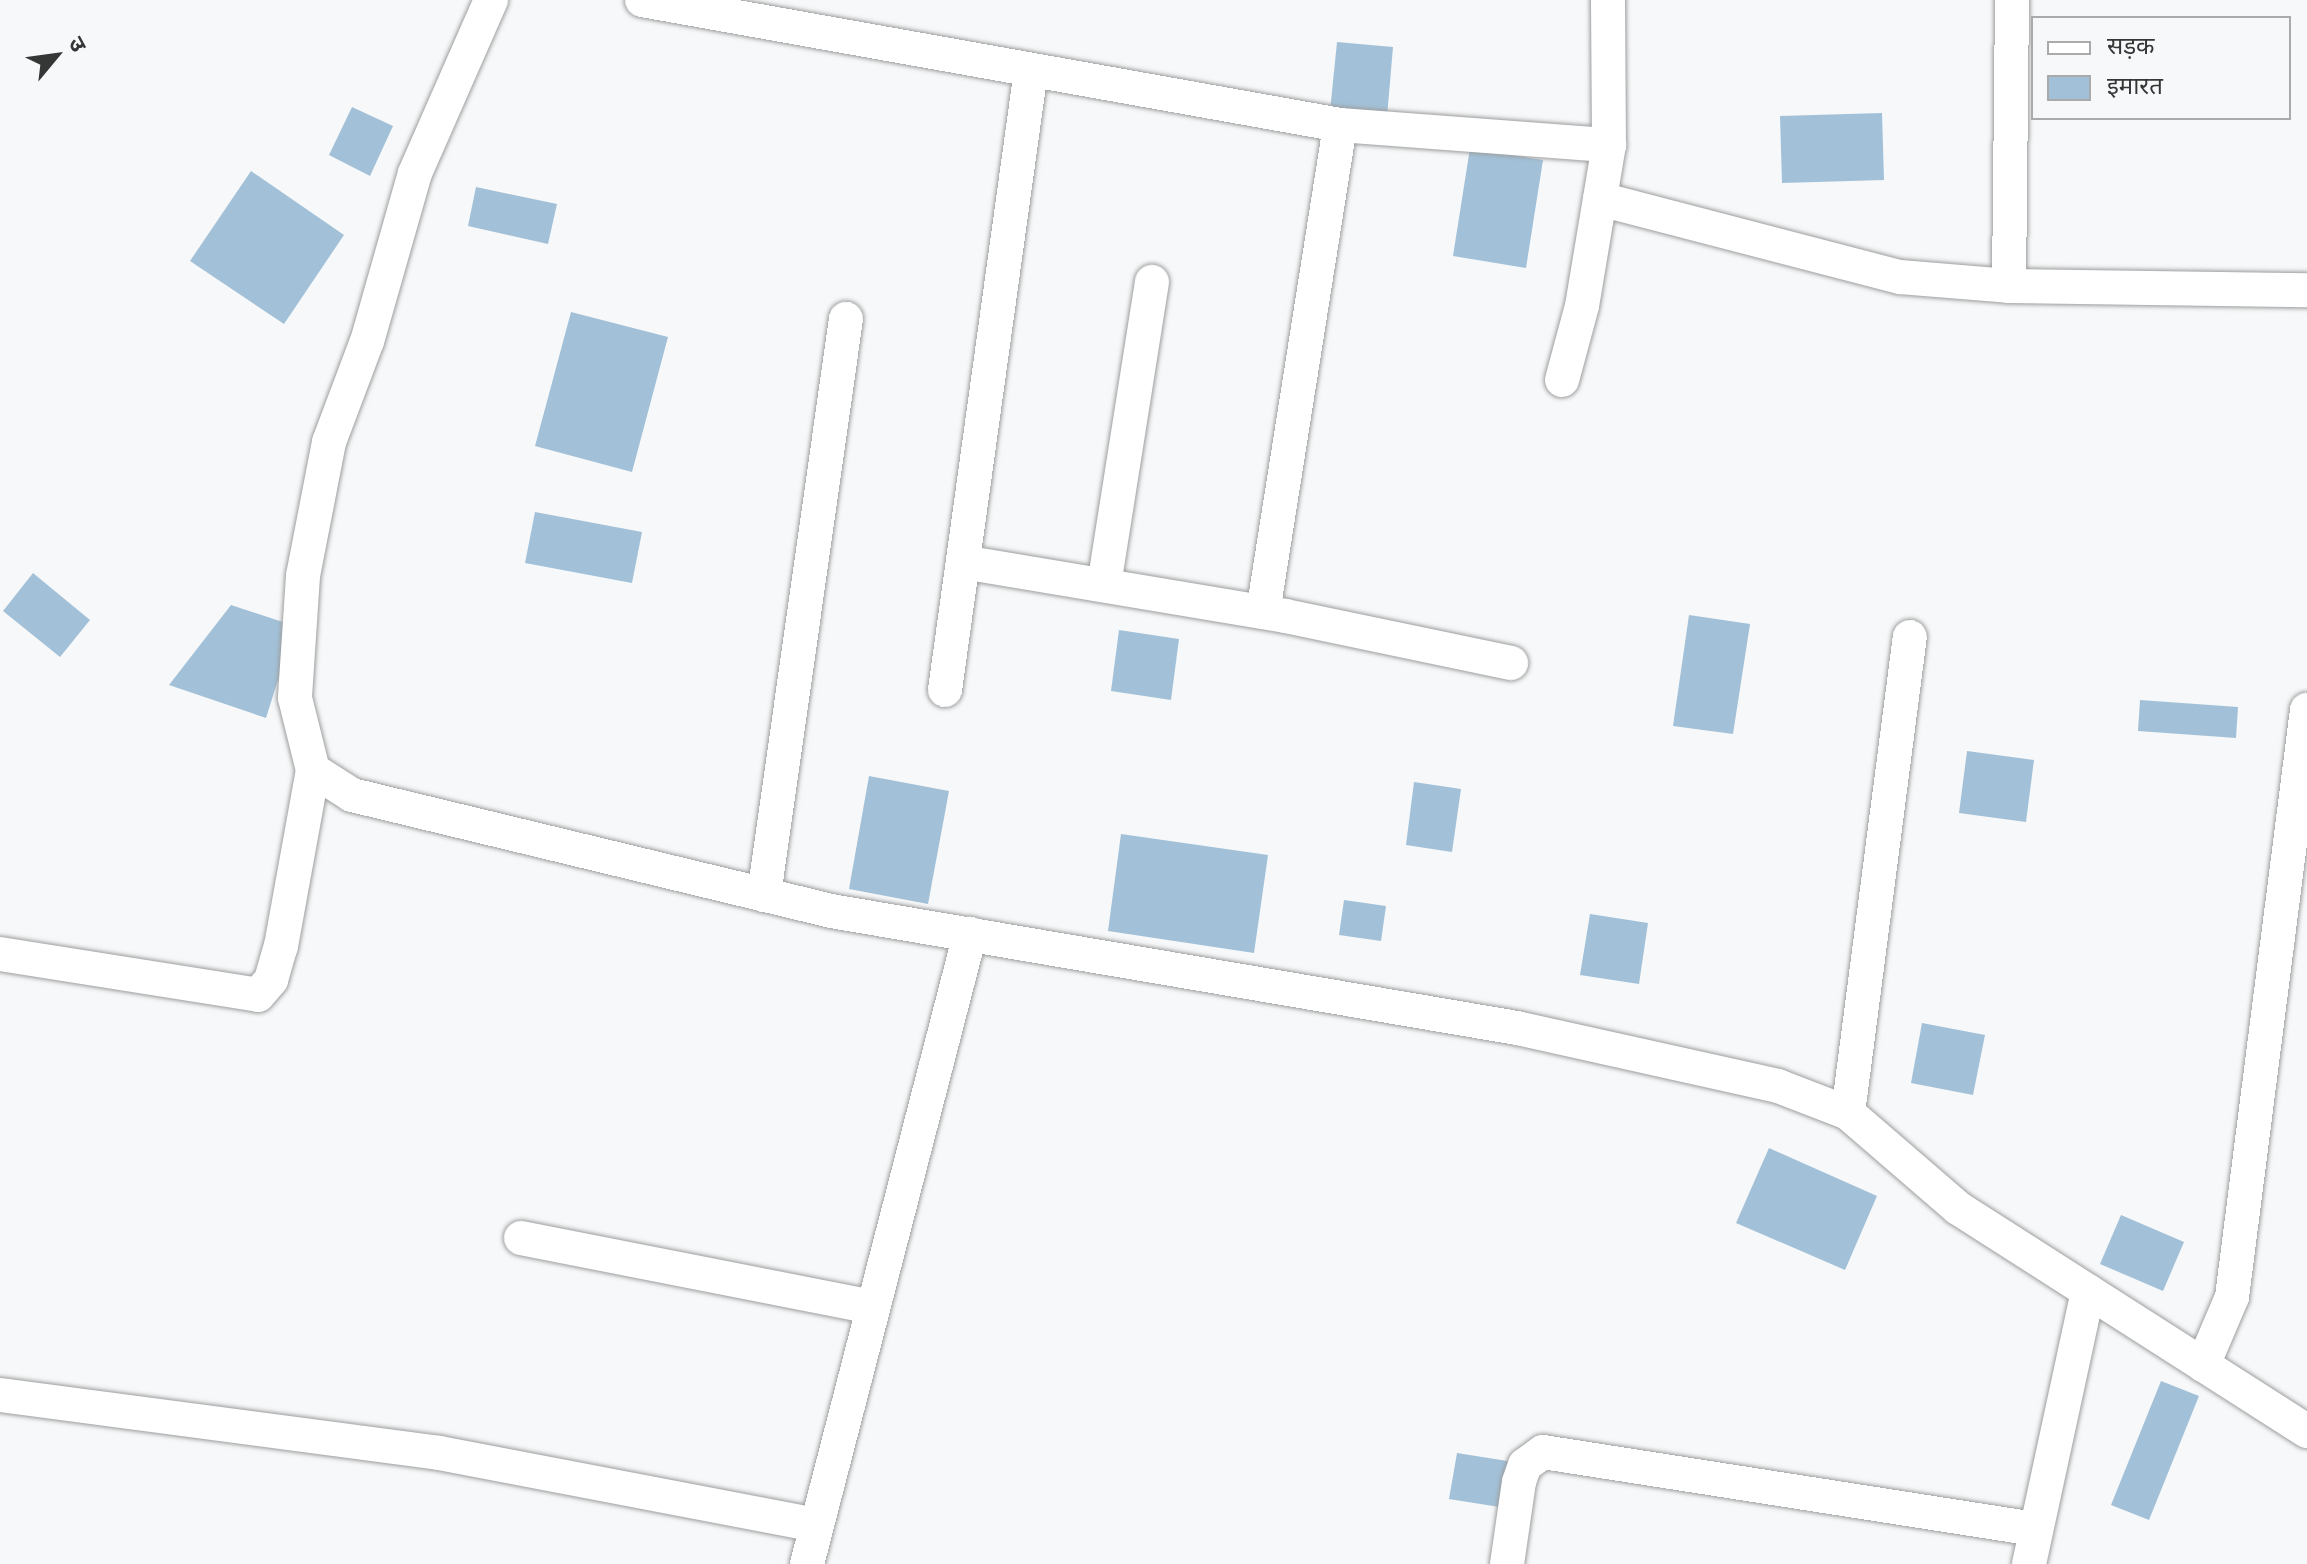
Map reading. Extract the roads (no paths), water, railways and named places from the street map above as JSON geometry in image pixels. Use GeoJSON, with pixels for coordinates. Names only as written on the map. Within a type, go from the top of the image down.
{"type":"FeatureCollection","features":[{"type":"Feature","properties":{"kind":"street"},"geometry":{"type":"LineString","coordinates":[[0,954],[258,995],[271,980],[281,946],[313,770],[295,698],[303,576],[329,442],[367,341],[415,173],[491,0]]}},
{"type":"Feature","properties":{"kind":"street"},"geometry":{"type":"LineString","coordinates":[[642,0],[1340,125],[1609,145]]}},
{"type":"Feature","properties":{"kind":"street"},"geometry":{"type":"LineString","coordinates":[[1562,380],[1582,306],[1609,145],[1608,0]]}},
{"type":"Feature","properties":{"kind":"street"},"geometry":{"type":"LineString","coordinates":[[2009,286],[2012,0]]}},
{"type":"Feature","properties":{"kind":"street"},"geometry":{"type":"LineString","coordinates":[[945,690],[1031,70]]}},
{"type":"Feature","properties":{"kind":"street"},"geometry":{"type":"LineString","coordinates":[[1263,612],[1340,125]]}},
{"type":"Feature","properties":{"kind":"street"},"geometry":{"type":"LineString","coordinates":[[1600,199],[1900,277],[2009,286],[2307,290]]}},
{"type":"Feature","properties":{"kind":"street"},"geometry":{"type":"LineString","coordinates":[[1104,585],[1152,282]]}},
{"type":"Feature","properties":{"kind":"street"},"geometry":{"type":"LineString","coordinates":[[764,895],[846,319]]}},
{"type":"Feature","properties":{"kind":"street"},"geometry":{"type":"LineString","coordinates":[[963,562],[1263,612],[1511,663]]}},
{"type":"Feature","properties":{"kind":"street"},"geometry":{"type":"LineString","coordinates":[[1848,1113],[1910,637]]}},
{"type":"Feature","properties":{"kind":"street"},"geometry":{"type":"LineString","coordinates":[[2203,1365],[2232,1297],[2307,710]]}},
{"type":"Feature","properties":{"kind":"street"},"geometry":{"type":"LineString","coordinates":[[313,770],[352,795],[764,895],[970,934],[1517,1028],[1778,1086],[1848,1113],[1958,1208],[2307,1431]]}},
{"type":"Feature","properties":{"kind":"street"},"geometry":{"type":"LineString","coordinates":[[807,1564],[970,934]]}},
{"type":"Feature","properties":{"kind":"street"},"geometry":{"type":"LineString","coordinates":[[521,1238],[872,1307]]}},
{"type":"Feature","properties":{"kind":"street"},"geometry":{"type":"LineString","coordinates":[[2029,1564],[2088,1291]]}},
{"type":"Feature","properties":{"kind":"street"},"geometry":{"type":"LineString","coordinates":[[0,1395],[439,1453],[815,1525]]}},
{"type":"Feature","properties":{"kind":"street"},"geometry":{"type":"LineString","coordinates":[[1507,1564],[1519,1482],[1525,1465],[1543,1452],[2036,1529]]}}]}
